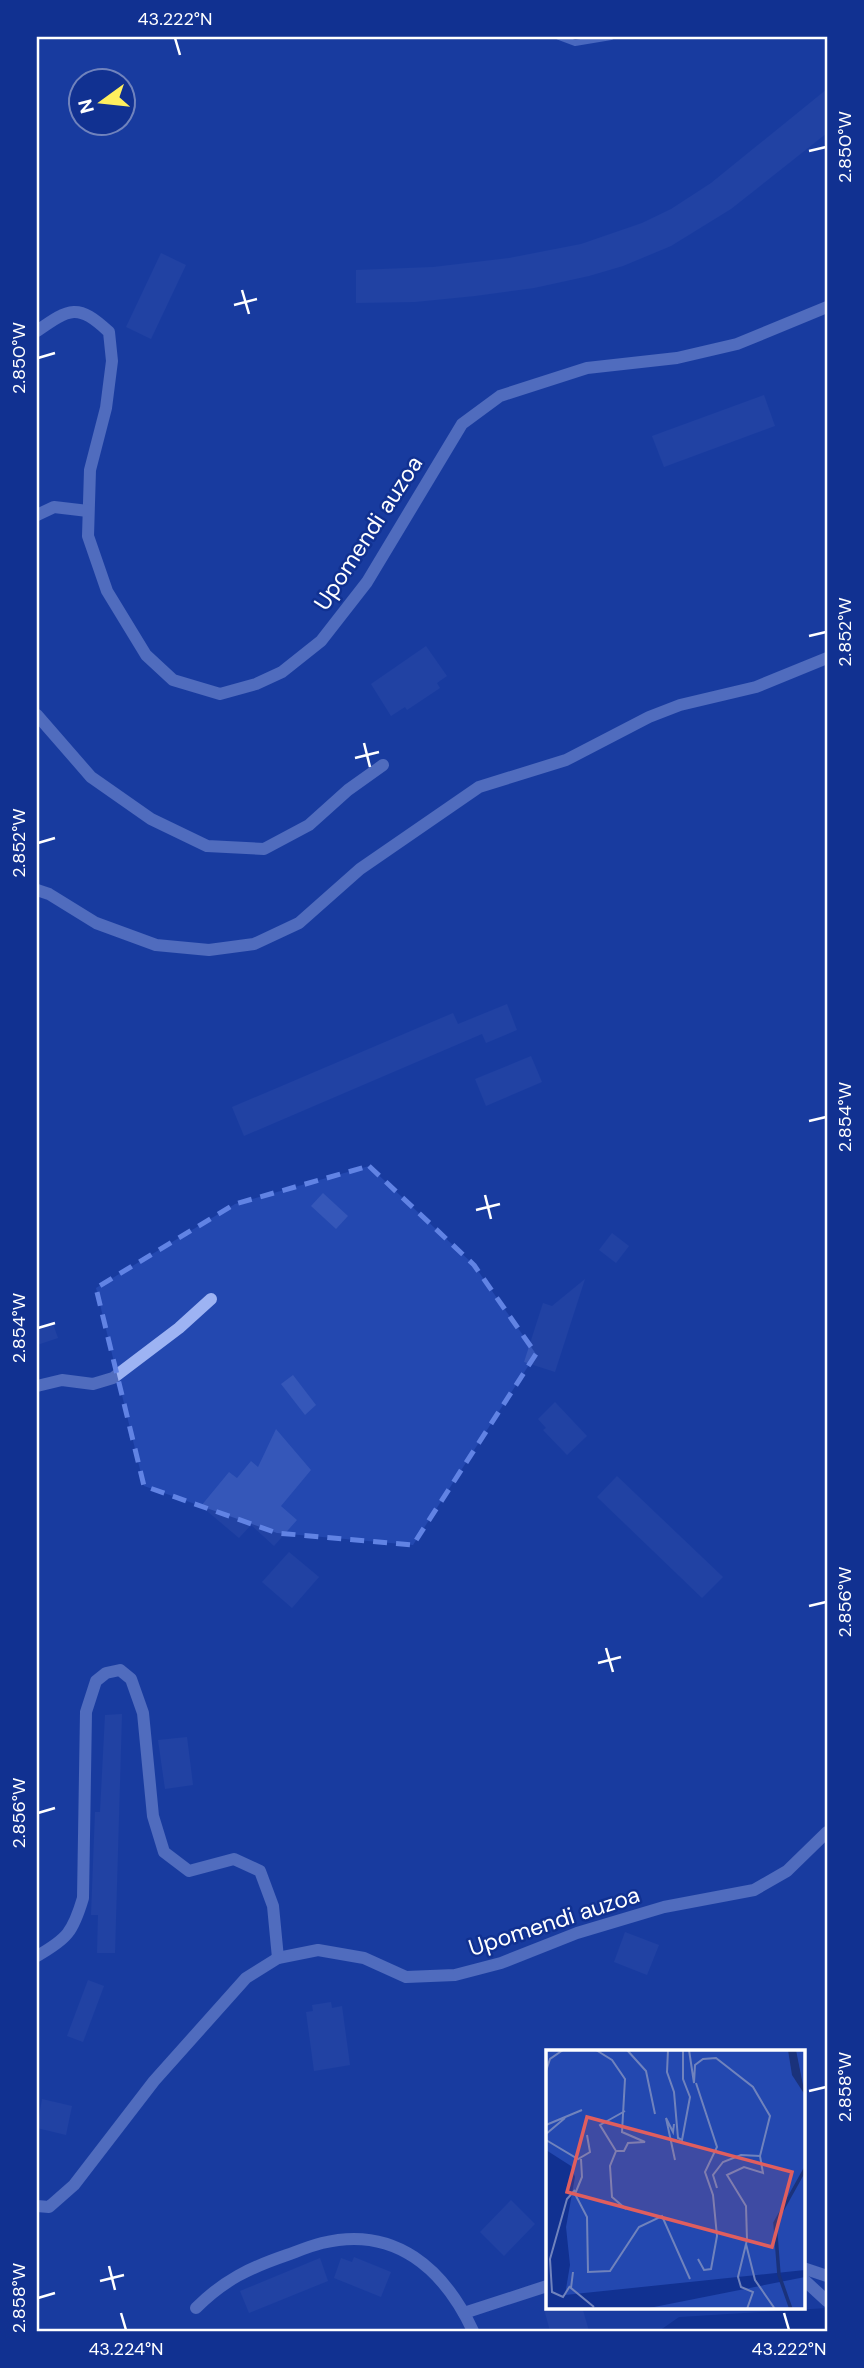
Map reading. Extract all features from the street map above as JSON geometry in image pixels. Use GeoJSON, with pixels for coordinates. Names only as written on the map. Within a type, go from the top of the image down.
{"type":"FeatureCollection","features":[{"type":"Feature","properties":{"kind":"lane","name":"Upomendi auzoa"},"geometry":{"type":"LineString","coordinates":[[37,331],[59,315],[75,310],[93,316],[109,332],[112,361],[106,408],[90,470],[88,536],[107,590],[146,654],[173,680],[220,694],[256,684],[282,672],[321,641],[367,582],[462,424],[500,396],[587,368],[677,358],[737,344],[827,307]]}},
{"type":"Feature","properties":{"kind":"lane"},"geometry":{"type":"LineString","coordinates":[[37,515],[54,507],[88,511]]}},
{"type":"Feature","properties":{"kind":"lane"},"geometry":{"type":"LineString","coordinates":[[37,890],[49,894],[96,923],[156,945],[209,950],[254,944],[299,923],[359,869],[479,787],[566,760],[649,717],[680,705],[756,687],[827,658]]}},
{"type":"Feature","properties":{"kind":"lane"},"geometry":{"type":"LineString","coordinates":[[37,715],[91,777],[151,819],[207,846],[264,849],[309,825],[348,790],[383,765]]}},
{"type":"Feature","properties":{"kind":"lane"},"geometry":{"type":"LineString","coordinates":[[37,1386],[62,1380],[93,1384],[113,1378],[179,1328],[211,1299]]}},
{"type":"Feature","properties":{"kind":"lane"},"geometry":{"type":"LineString","coordinates":[[37,1956],[59,1944],[75,1925],[83,1898],[86,1712],[96,1681],[106,1672],[120,1671],[131,1679],[143,1713],[153,1816],[164,1852],[189,1871],[234,1859],[260,1871],[273,1906],[278,1958]]}},
{"type":"Feature","properties":{"kind":"lane","name":"Upomendi auzoa"},"geometry":{"type":"LineString","coordinates":[[37,2206],[49,2207],[74,2185],[154,2081],[218,2009],[246,1978],[278,1958],[318,1950],[364,1958],[406,1977],[455,1975],[500,1963],[578,1933],[664,1907],[754,1890],[787,1871],[827,1832]]}},
{"type":"Feature","properties":{"kind":"lane"},"geometry":{"type":"LineString","coordinates":[[196,2308],[217,2287],[261,2264],[323,2242],[363,2238],[400,2247],[436,2274],[464,2313],[473,2331]]}},
{"type":"Feature","properties":{"kind":"lane"},"geometry":{"type":"LineString","coordinates":[[804,2268],[827,2276]]}},
{"type":"Feature","properties":{"kind":"lane"},"geometry":{"type":"LineString","coordinates":[[804,2280],[827,2301]]}},
{"type":"Feature","properties":{"kind":"lane"},"geometry":{"type":"LineString","coordinates":[[464,2313],[546,2286]]}},
{"type":"Feature","properties":{"kind":"highlighted area"},"geometry":{"type":"Polygon","coordinates":[[[369,1166],[474,1265],[536,1354],[413,1545],[277,1533],[144,1486],[96,1288],[235,1204],[369,1166]]]}},
{"type":"Feature","properties":{"kind":"shaded area"},"geometry":{"type":"Polygon","coordinates":[[[37,37],[827,37],[827,2308],[679,2317],[659,2331],[37,2331],[37,37]]]}},
{"type":"Feature","properties":{"kind":"building"},"geometry":{"type":"Polygon","coordinates":[[[827,89],[827,133],[731,209],[671,246],[623,266],[534,288],[415,302],[356,303],[356,270],[433,267],[509,258],[581,244],[642,223],[671,209],[711,183],[827,89]]]}},
{"type":"Feature","properties":{"kind":"building"},"geometry":{"type":"Polygon","coordinates":[[[161,253],[186,265],[151,339],[126,327],[161,253]]]}},
{"type":"Feature","properties":{"kind":"building"},"geometry":{"type":"Polygon","coordinates":[[[764,395],[775,426],[664,467],[652,436],[764,395]]]}},
{"type":"Feature","properties":{"kind":"building"},"geometry":{"type":"Polygon","coordinates":[[[426,646],[447,676],[437,683],[440,688],[407,710],[405,707],[391,716],[371,684],[426,646]]]}},
{"type":"Feature","properties":{"kind":"building"},"geometry":{"type":"Polygon","coordinates":[[[507,1004],[517,1030],[486,1043],[482,1034],[244,1136],[232,1107],[453,1013],[458,1024],[507,1004]]]}},
{"type":"Feature","properties":{"kind":"building"},"geometry":{"type":"Polygon","coordinates":[[[531,1056],[542,1082],[486,1106],[475,1079],[531,1056]]]}},
{"type":"Feature","properties":{"kind":"building"},"geometry":{"type":"Polygon","coordinates":[[[323,1193],[348,1216],[336,1229],[311,1206],[323,1193]]]}},
{"type":"Feature","properties":{"kind":"building"},"geometry":{"type":"Polygon","coordinates":[[[612,1233],[629,1246],[616,1263],[599,1250],[612,1233]]]}},
{"type":"Feature","properties":{"kind":"building"},"geometry":{"type":"Polygon","coordinates":[[[585,1279],[555,1372],[524,1362],[543,1303],[552,1306],[585,1279]]]}},
{"type":"Feature","properties":{"kind":"building"},"geometry":{"type":"Polygon","coordinates":[[[53,1324],[58,1338],[37,1345],[37,1330],[53,1324]]]}},
{"type":"Feature","properties":{"kind":"building"},"geometry":{"type":"Polygon","coordinates":[[[293,1375],[316,1405],[305,1415],[281,1384],[293,1375]]]}},
{"type":"Feature","properties":{"kind":"building"},"geometry":{"type":"Polygon","coordinates":[[[555,1402],[587,1436],[567,1455],[543,1430],[546,1428],[538,1419],[555,1402]]]}},
{"type":"Feature","properties":{"kind":"building"},"geometry":{"type":"Polygon","coordinates":[[[276,1429],[311,1470],[281,1506],[297,1520],[274,1546],[251,1525],[239,1538],[201,1506],[229,1472],[237,1478],[251,1461],[258,1467],[276,1429]]]}},
{"type":"Feature","properties":{"kind":"building"},"geometry":{"type":"Polygon","coordinates":[[[617,1476],[723,1577],[702,1598],[597,1497],[617,1476]]]}},
{"type":"Feature","properties":{"kind":"building"},"geometry":{"type":"Polygon","coordinates":[[[289,1552],[319,1577],[292,1608],[262,1582],[289,1552]]]}},
{"type":"Feature","properties":{"kind":"building"},"geometry":{"type":"Polygon","coordinates":[[[122,1714],[115,1953],[97,1953],[98,1915],[91,1915],[95,1812],[100,1812],[105,1715],[122,1714]]]}},
{"type":"Feature","properties":{"kind":"building"},"geometry":{"type":"Polygon","coordinates":[[[187,1737],[193,1785],[165,1789],[158,1740],[187,1737]]]}},
{"type":"Feature","properties":{"kind":"building"},"geometry":{"type":"Polygon","coordinates":[[[625,1932],[659,1945],[647,1975],[614,1962],[625,1932]]]}},
{"type":"Feature","properties":{"kind":"building"},"geometry":{"type":"Polygon","coordinates":[[[88,1980],[104,1986],[83,2042],[67,2036],[88,1980]]]}},
{"type":"Feature","properties":{"kind":"building"},"geometry":{"type":"Polygon","coordinates":[[[331,2002],[332,2008],[342,2006],[350,2065],[314,2071],[306,2012],[313,2011],[312,2005],[331,2002]]]}},
{"type":"Feature","properties":{"kind":"building"},"geometry":{"type":"Polygon","coordinates":[[[42,2099],[72,2106],[66,2135],[37,2128],[42,2099]]]}},
{"type":"Feature","properties":{"kind":"building"},"geometry":{"type":"Polygon","coordinates":[[[511,2200],[535,2224],[504,2256],[480,2232],[511,2200]]]}},
{"type":"Feature","properties":{"kind":"building"},"geometry":{"type":"Polygon","coordinates":[[[354,2257],[391,2272],[381,2297],[334,2278],[341,2258],[352,2262],[354,2257]]]}},
{"type":"Feature","properties":{"kind":"building"},"geometry":{"type":"Polygon","coordinates":[[[320,2258],[328,2281],[249,2313],[240,2291],[320,2258]]]}},
{"type":"Feature","properties":{"kind":"building"},"geometry":{"type":"Polygon","coordinates":[[[582,2308],[589,2331],[550,2331],[544,2309],[582,2308]]]}},
{"type":"Feature","properties":{"kind":"waterway"},"geometry":{"type":"LineString","coordinates":[[559,37],[575,43],[611,37]]}}]}
